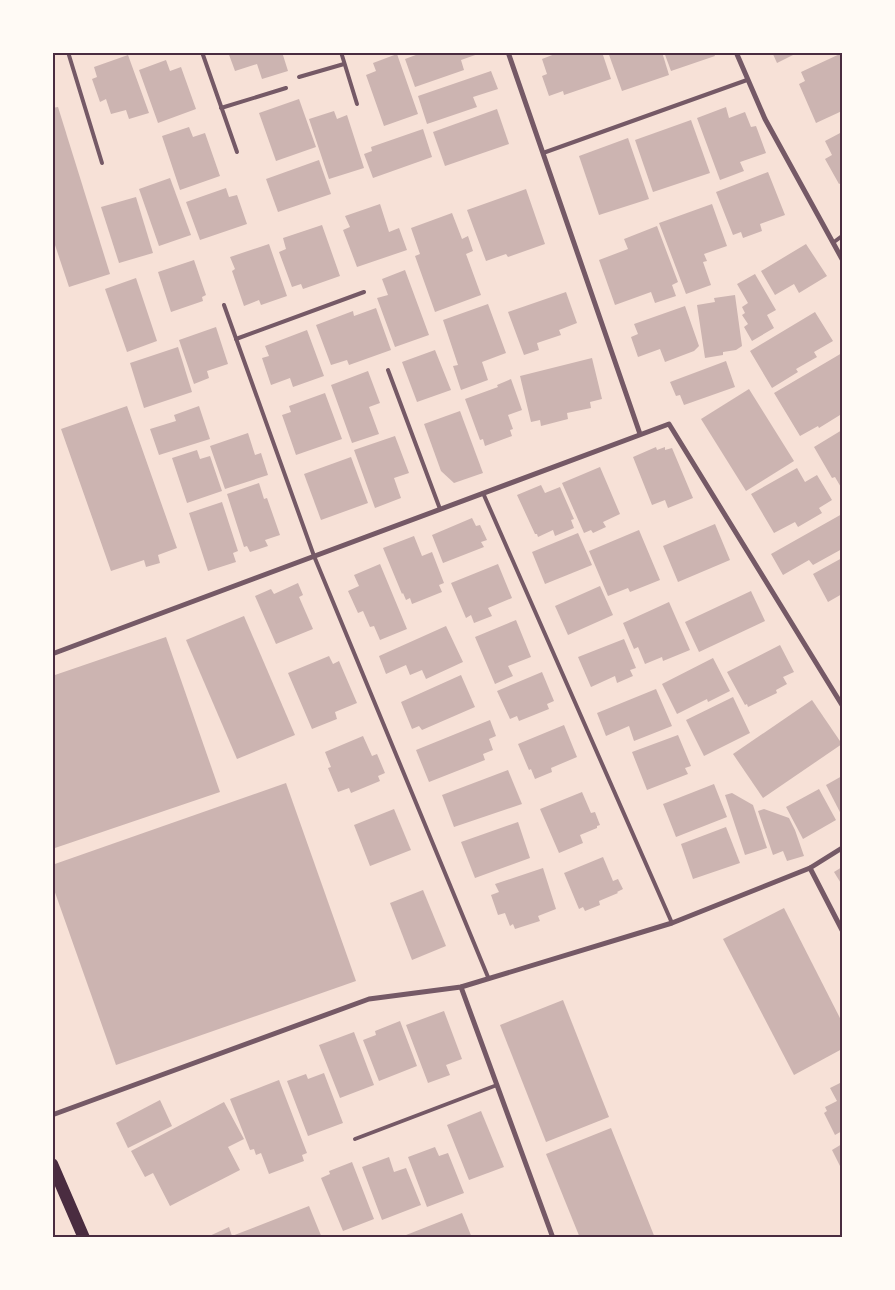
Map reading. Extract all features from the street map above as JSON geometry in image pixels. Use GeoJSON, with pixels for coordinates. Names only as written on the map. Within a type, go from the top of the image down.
{"type":"FeatureCollection","features":[{"type":"Feature","properties":{"kind":"main road"},"geometry":{"type":"LineString","coordinates":[[52,1164],[84,1238]]}},
{"type":"Feature","properties":{"kind":"street"},"geometry":{"type":"LineString","coordinates":[[508,52],[640,434]]}},
{"type":"Feature","properties":{"kind":"street"},"geometry":{"type":"LineString","coordinates":[[736,52],[765,119],[842,259]]}},
{"type":"Feature","properties":{"kind":"street"},"geometry":{"type":"LineString","coordinates":[[52,654],[669,424],[842,705]]}},
{"type":"Feature","properties":{"kind":"street"},"geometry":{"type":"LineString","coordinates":[[52,1115],[369,999],[461,987],[488,977],[672,923],[810,868],[842,848]]}},
{"type":"Feature","properties":{"kind":"street"},"geometry":{"type":"LineString","coordinates":[[810,868],[842,930]]}},
{"type":"Feature","properties":{"kind":"street"},"geometry":{"type":"LineString","coordinates":[[461,987],[553,1238]]}},
{"type":"Feature","properties":{"kind":"lane"},"geometry":{"type":"LineString","coordinates":[[68,52],[102,163]]}},
{"type":"Feature","properties":{"kind":"lane"},"geometry":{"type":"LineString","coordinates":[[202,52],[237,152]]}},
{"type":"Feature","properties":{"kind":"lane"},"geometry":{"type":"LineString","coordinates":[[341,52],[357,104]]}},
{"type":"Feature","properties":{"kind":"lane"},"geometry":{"type":"LineString","coordinates":[[299,77],[344,64]]}},
{"type":"Feature","properties":{"kind":"lane"},"geometry":{"type":"LineString","coordinates":[[543,153],[747,80]]}},
{"type":"Feature","properties":{"kind":"lane"},"geometry":{"type":"LineString","coordinates":[[222,108],[286,88]]}},
{"type":"Feature","properties":{"kind":"lane"},"geometry":{"type":"LineString","coordinates":[[834,242],[842,236]]}},
{"type":"Feature","properties":{"kind":"lane"},"geometry":{"type":"LineString","coordinates":[[236,339],[364,292]]}},
{"type":"Feature","properties":{"kind":"lane"},"geometry":{"type":"LineString","coordinates":[[224,306],[314,556],[488,977]]}},
{"type":"Feature","properties":{"kind":"lane"},"geometry":{"type":"LineString","coordinates":[[388,370],[440,509]]}},
{"type":"Feature","properties":{"kind":"lane"},"geometry":{"type":"LineString","coordinates":[[482,493],[672,923]]}},
{"type":"Feature","properties":{"kind":"lane"},"geometry":{"type":"LineString","coordinates":[[355,1139],[497,1086]]}},
{"type":"Feature","properties":{"kind":"building"},"geometry":{"type":"Polygon","coordinates":[[[228,52],[282,52],[288,71],[262,79],[257,64],[235,71],[228,52]]]}},
{"type":"Feature","properties":{"kind":"building"},"geometry":{"type":"Polygon","coordinates":[[[424,52],[481,53],[461,60],[464,70],[415,87],[405,59],[424,52]]]}},
{"type":"Feature","properties":{"kind":"building"},"geometry":{"type":"Polygon","coordinates":[[[560,52],[602,52],[611,79],[564,95],[563,91],[549,96],[542,76],[547,74],[542,59],[560,52]]]}},
{"type":"Feature","properties":{"kind":"building"},"geometry":{"type":"Polygon","coordinates":[[[608,52],[662,52],[669,75],[622,91],[608,52]]]}},
{"type":"Feature","properties":{"kind":"building"},"geometry":{"type":"Polygon","coordinates":[[[664,52],[713,52],[715,56],[671,71],[664,52]]]}},
{"type":"Feature","properties":{"kind":"building"},"geometry":{"type":"Polygon","coordinates":[[[772,52],[799,52],[777,63],[772,52]]]}},
{"type":"Feature","properties":{"kind":"building"},"geometry":{"type":"Polygon","coordinates":[[[842,53],[842,111],[816,123],[799,84],[805,81],[801,72],[842,53]]]}},
{"type":"Feature","properties":{"kind":"building"},"geometry":{"type":"Polygon","coordinates":[[[397,54],[418,114],[384,126],[366,75],[376,71],[373,63],[397,54]]]}},
{"type":"Feature","properties":{"kind":"building"},"geometry":{"type":"Polygon","coordinates":[[[128,55],[149,113],[129,119],[126,110],[111,114],[106,99],[100,102],[92,79],[97,77],[94,67],[128,55]]]}},
{"type":"Feature","properties":{"kind":"building"},"geometry":{"type":"Polygon","coordinates":[[[166,60],[170,71],[181,67],[196,109],[158,123],[139,70],[166,60]]]}},
{"type":"Feature","properties":{"kind":"building"},"geometry":{"type":"Polygon","coordinates":[[[491,71],[498,89],[473,97],[477,107],[427,124],[418,96],[491,71]]]}},
{"type":"Feature","properties":{"kind":"building"},"geometry":{"type":"Polygon","coordinates":[[[299,99],[316,147],[276,161],[259,113],[299,99]]]}},
{"type":"Feature","properties":{"kind":"building"},"geometry":{"type":"Polygon","coordinates":[[[58,107],[110,274],[69,287],[52,236],[52,108],[58,107]]]}},
{"type":"Feature","properties":{"kind":"building"},"geometry":{"type":"Polygon","coordinates":[[[726,107],[729,118],[745,112],[751,127],[756,126],[766,153],[740,162],[744,171],[720,180],[697,118],[726,107]]]}},
{"type":"Feature","properties":{"kind":"building"},"geometry":{"type":"Polygon","coordinates":[[[497,109],[509,144],[445,166],[433,132],[497,109]]]}},
{"type":"Feature","properties":{"kind":"building"},"geometry":{"type":"Polygon","coordinates":[[[334,111],[337,119],[347,115],[364,168],[329,179],[309,119],[334,111]]]}},
{"type":"Feature","properties":{"kind":"building"},"geometry":{"type":"Polygon","coordinates":[[[691,120],[710,173],[653,192],[635,140],[691,120]]]}},
{"type":"Feature","properties":{"kind":"building"},"geometry":{"type":"Polygon","coordinates":[[[189,127],[193,137],[205,133],[220,176],[180,190],[162,136],[189,127]]]}},
{"type":"Feature","properties":{"kind":"building"},"geometry":{"type":"Polygon","coordinates":[[[423,129],[432,157],[373,178],[364,154],[372,151],[371,147],[423,129]]]}},
{"type":"Feature","properties":{"kind":"building"},"geometry":{"type":"Polygon","coordinates":[[[842,132],[842,186],[825,159],[832,155],[825,141],[842,132]]]}},
{"type":"Feature","properties":{"kind":"building"},"geometry":{"type":"Polygon","coordinates":[[[628,138],[649,199],[599,215],[579,156],[628,138]]]}},
{"type":"Feature","properties":{"kind":"building"},"geometry":{"type":"Polygon","coordinates":[[[319,160],[331,194],[278,212],[266,179],[319,160]]]}},
{"type":"Feature","properties":{"kind":"building"},"geometry":{"type":"Polygon","coordinates":[[[768,172],[785,215],[760,224],[762,231],[743,238],[741,232],[733,235],[716,192],[768,172]]]}},
{"type":"Feature","properties":{"kind":"building"},"geometry":{"type":"Polygon","coordinates":[[[170,178],[191,235],[159,246],[139,189],[170,178]]]}},
{"type":"Feature","properties":{"kind":"building"},"geometry":{"type":"Polygon","coordinates":[[[226,188],[229,197],[237,195],[247,224],[200,240],[186,202],[226,188]]]}},
{"type":"Feature","properties":{"kind":"building"},"geometry":{"type":"Polygon","coordinates":[[[526,189],[545,244],[508,257],[506,254],[486,261],[467,210],[526,189]]]}},
{"type":"Feature","properties":{"kind":"building"},"geometry":{"type":"Polygon","coordinates":[[[136,197],[153,253],[119,263],[101,207],[136,197]]]}},
{"type":"Feature","properties":{"kind":"building"},"geometry":{"type":"Polygon","coordinates":[[[380,204],[389,232],[399,228],[407,250],[357,267],[343,230],[350,227],[345,216],[380,204]]]}},
{"type":"Feature","properties":{"kind":"building"},"geometry":{"type":"Polygon","coordinates":[[[712,204],[727,246],[704,254],[707,261],[703,262],[711,285],[686,294],[659,223],[712,204]]]}},
{"type":"Feature","properties":{"kind":"building"},"geometry":{"type":"Polygon","coordinates":[[[452,213],[462,239],[468,236],[473,251],[466,254],[481,295],[435,312],[415,256],[420,254],[411,228],[452,213]]]}},
{"type":"Feature","properties":{"kind":"building"},"geometry":{"type":"Polygon","coordinates":[[[322,225],[340,276],[303,289],[301,284],[292,287],[279,252],[286,249],[283,238],[322,225]]]}},
{"type":"Feature","properties":{"kind":"building"},"geometry":{"type":"Polygon","coordinates":[[[657,226],[678,282],[672,285],[676,296],[655,303],[651,292],[615,305],[599,260],[628,249],[624,239],[657,226]]]}},
{"type":"Feature","properties":{"kind":"building"},"geometry":{"type":"Polygon","coordinates":[[[269,244],[287,296],[261,305],[259,300],[244,306],[232,271],[235,269],[230,257],[269,244]]]}},
{"type":"Feature","properties":{"kind":"building"},"geometry":{"type":"Polygon","coordinates":[[[806,244],[827,276],[799,293],[794,284],[775,295],[761,271],[806,244]]]}},
{"type":"Feature","properties":{"kind":"building"},"geometry":{"type":"Polygon","coordinates":[[[194,260],[206,295],[202,297],[203,301],[171,312],[158,272],[194,260]]]}},
{"type":"Feature","properties":{"kind":"building"},"geometry":{"type":"Polygon","coordinates":[[[405,270],[429,335],[395,347],[377,298],[388,295],[382,279],[405,270]]]}},
{"type":"Feature","properties":{"kind":"building"},"geometry":{"type":"Polygon","coordinates":[[[755,274],[776,310],[767,315],[774,328],[752,341],[744,327],[748,324],[742,315],[745,313],[742,307],[748,303],[737,284],[755,274]]]}},
{"type":"Feature","properties":{"kind":"building"},"geometry":{"type":"Polygon","coordinates":[[[136,278],[157,341],[127,352],[105,289],[136,278]]]}},
{"type":"Feature","properties":{"kind":"building"},"geometry":{"type":"Polygon","coordinates":[[[566,292],[577,323],[559,330],[561,335],[537,343],[539,350],[524,355],[508,312],[566,292]]]}},
{"type":"Feature","properties":{"kind":"building"},"geometry":{"type":"Polygon","coordinates":[[[735,295],[742,346],[736,350],[723,352],[723,355],[705,358],[697,305],[715,302],[714,298],[735,295]]]}},
{"type":"Feature","properties":{"kind":"building"},"geometry":{"type":"Polygon","coordinates":[[[488,304],[506,353],[482,362],[488,380],[461,390],[453,366],[458,365],[443,320],[488,304]]]}},
{"type":"Feature","properties":{"kind":"building"},"geometry":{"type":"Polygon","coordinates":[[[685,306],[699,346],[694,351],[665,362],[660,349],[638,357],[631,337],[638,334],[634,324],[685,306]]]}},
{"type":"Feature","properties":{"kind":"building"},"geometry":{"type":"Polygon","coordinates":[[[376,308],[391,350],[349,365],[347,360],[331,365],[316,325],[353,311],[354,316],[376,308]]]}},
{"type":"Feature","properties":{"kind":"building"},"geometry":{"type":"Polygon","coordinates":[[[815,312],[833,341],[814,352],[817,357],[796,369],[798,372],[772,388],[750,351],[815,312]]]}},
{"type":"Feature","properties":{"kind":"building"},"geometry":{"type":"Polygon","coordinates":[[[216,327],[228,364],[207,371],[209,378],[194,384],[179,340],[216,327]]]}},
{"type":"Feature","properties":{"kind":"building"},"geometry":{"type":"Polygon","coordinates":[[[307,330],[324,376],[293,387],[290,378],[271,385],[262,358],[269,356],[265,346],[307,330]]]}},
{"type":"Feature","properties":{"kind":"building"},"geometry":{"type":"Polygon","coordinates":[[[178,347],[192,392],[144,408],[130,363],[178,347]]]}},
{"type":"Feature","properties":{"kind":"building"},"geometry":{"type":"Polygon","coordinates":[[[435,350],[451,390],[417,402],[402,362],[435,350]]]}},
{"type":"Feature","properties":{"kind":"building"},"geometry":{"type":"Polygon","coordinates":[[[842,353],[842,419],[840,415],[819,428],[818,426],[800,436],[774,393],[842,353]]]}},
{"type":"Feature","properties":{"kind":"building"},"geometry":{"type":"Polygon","coordinates":[[[592,358],[602,399],[590,402],[591,408],[567,413],[568,419],[541,426],[540,420],[531,422],[520,376],[592,358]]]}},
{"type":"Feature","properties":{"kind":"building"},"geometry":{"type":"Polygon","coordinates":[[[726,361],[735,387],[684,405],[680,395],[676,396],[670,382],[726,361]]]}},
{"type":"Feature","properties":{"kind":"building"},"geometry":{"type":"Polygon","coordinates":[[[368,371],[380,403],[369,407],[379,434],[352,443],[331,385],[368,371]]]}},
{"type":"Feature","properties":{"kind":"building"},"geometry":{"type":"Polygon","coordinates":[[[511,379],[522,410],[508,415],[513,429],[510,430],[512,436],[485,446],[483,439],[480,440],[465,399],[498,387],[497,385],[511,379]]]}},
{"type":"Feature","properties":{"kind":"building"},"geometry":{"type":"Polygon","coordinates":[[[749,389],[794,461],[746,491],[701,419],[749,389]]]}},
{"type":"Feature","properties":{"kind":"building"},"geometry":{"type":"Polygon","coordinates":[[[325,393],[342,439],[296,455],[282,415],[291,412],[289,406],[325,393]]]}},
{"type":"Feature","properties":{"kind":"building"},"geometry":{"type":"Polygon","coordinates":[[[127,406],[177,548],[158,555],[160,563],[146,567],[144,560],[111,571],[61,429],[127,406]]]}},
{"type":"Feature","properties":{"kind":"building"},"geometry":{"type":"Polygon","coordinates":[[[199,406],[210,439],[159,455],[150,429],[176,421],[174,415],[199,406]]]}},
{"type":"Feature","properties":{"kind":"building"},"geometry":{"type":"Polygon","coordinates":[[[460,411],[483,473],[454,483],[441,471],[424,424],[460,411]]]}},
{"type":"Feature","properties":{"kind":"building"},"geometry":{"type":"Polygon","coordinates":[[[842,430],[842,489],[835,477],[832,478],[814,447],[842,430]]]}},
{"type":"Feature","properties":{"kind":"building"},"geometry":{"type":"Polygon","coordinates":[[[248,433],[255,455],[261,453],[268,475],[225,489],[210,446],[248,433]]]}},
{"type":"Feature","properties":{"kind":"building"},"geometry":{"type":"Polygon","coordinates":[[[395,436],[409,473],[394,478],[401,498],[375,508],[354,450],[395,436]]]}},
{"type":"Feature","properties":{"kind":"building"},"geometry":{"type":"Polygon","coordinates":[[[656,447],[657,450],[665,447],[665,450],[672,448],[693,498],[668,508],[665,500],[652,505],[633,457],[656,447]]]}},
{"type":"Feature","properties":{"kind":"building"},"geometry":{"type":"Polygon","coordinates":[[[197,450],[200,459],[210,456],[222,491],[187,503],[172,458],[197,450]]]}},
{"type":"Feature","properties":{"kind":"building"},"geometry":{"type":"Polygon","coordinates":[[[351,457],[368,503],[321,520],[304,474],[351,457]]]}},
{"type":"Feature","properties":{"kind":"building"},"geometry":{"type":"Polygon","coordinates":[[[600,467],[620,514],[603,522],[606,527],[593,533],[591,530],[584,533],[562,483],[600,467]]]}},
{"type":"Feature","properties":{"kind":"building"},"geometry":{"type":"Polygon","coordinates":[[[797,468],[805,482],[817,475],[832,500],[819,508],[822,513],[798,527],[795,522],[774,533],[751,494],[797,468]]]}},
{"type":"Feature","properties":{"kind":"building"},"geometry":{"type":"Polygon","coordinates":[[[259,483],[264,499],[267,498],[280,535],[265,540],[268,546],[250,552],[247,546],[244,547],[227,494],[259,483]]]}},
{"type":"Feature","properties":{"kind":"building"},"geometry":{"type":"Polygon","coordinates":[[[541,485],[545,493],[560,487],[574,519],[571,520],[574,528],[555,536],[553,530],[538,537],[535,534],[517,495],[541,485]]]}},
{"type":"Feature","properties":{"kind":"building"},"geometry":{"type":"Polygon","coordinates":[[[222,502],[238,551],[233,553],[236,562],[208,571],[189,513],[222,502]]]}},
{"type":"Feature","properties":{"kind":"building"},"geometry":{"type":"Polygon","coordinates":[[[842,514],[842,549],[813,565],[809,560],[783,575],[771,554],[842,514]]]}},
{"type":"Feature","properties":{"kind":"building"},"geometry":{"type":"Polygon","coordinates":[[[472,518],[476,526],[480,525],[487,540],[481,542],[484,547],[443,563],[432,535],[472,518]]]}},
{"type":"Feature","properties":{"kind":"building"},"geometry":{"type":"Polygon","coordinates":[[[715,524],[730,560],[678,582],[663,546],[715,524]]]}},
{"type":"Feature","properties":{"kind":"building"},"geometry":{"type":"Polygon","coordinates":[[[639,530],[660,580],[630,592],[628,588],[608,596],[589,551],[639,530]]]}},
{"type":"Feature","properties":{"kind":"building"},"geometry":{"type":"Polygon","coordinates":[[[578,533],[592,565],[545,584],[532,552],[578,533]]]}},
{"type":"Feature","properties":{"kind":"building"},"geometry":{"type":"Polygon","coordinates":[[[414,536],[422,556],[432,552],[444,583],[439,585],[442,592],[412,604],[410,598],[406,600],[402,594],[383,548],[414,536]]]}},
{"type":"Feature","properties":{"kind":"building"},"geometry":{"type":"Polygon","coordinates":[[[842,558],[842,594],[828,602],[813,574],[842,558]]]}},
{"type":"Feature","properties":{"kind":"building"},"geometry":{"type":"Polygon","coordinates":[[[380,564],[407,629],[380,640],[374,626],[370,627],[363,611],[358,613],[348,591],[359,586],[354,575],[380,564]]]}},
{"type":"Feature","properties":{"kind":"building"},"geometry":{"type":"Polygon","coordinates":[[[498,564],[512,598],[488,608],[492,616],[474,623],[471,615],[466,618],[451,583],[498,564]]]}},
{"type":"Feature","properties":{"kind":"building"},"geometry":{"type":"Polygon","coordinates":[[[298,583],[303,595],[299,597],[313,629],[276,644],[255,596],[271,589],[274,594],[298,583]]]}},
{"type":"Feature","properties":{"kind":"building"},"geometry":{"type":"Polygon","coordinates":[[[600,586],[613,615],[568,635],[555,606],[600,586]]]}},
{"type":"Feature","properties":{"kind":"building"},"geometry":{"type":"Polygon","coordinates":[[[751,591],[765,621],[699,652],[685,622],[751,591]]]}},
{"type":"Feature","properties":{"kind":"building"},"geometry":{"type":"Polygon","coordinates":[[[669,602],[690,650],[663,661],[662,657],[645,664],[638,647],[634,649],[623,623],[669,602]]]}},
{"type":"Feature","properties":{"kind":"building"},"geometry":{"type":"Polygon","coordinates":[[[244,616],[295,735],[237,759],[186,640],[244,616]]]}},
{"type":"Feature","properties":{"kind":"building"},"geometry":{"type":"Polygon","coordinates":[[[516,620],[531,657],[508,666],[513,676],[495,684],[475,637],[516,620]]]}},
{"type":"Feature","properties":{"kind":"building"},"geometry":{"type":"Polygon","coordinates":[[[446,626],[463,662],[426,679],[422,670],[410,675],[406,665],[386,674],[379,656],[446,626]]]}},
{"type":"Feature","properties":{"kind":"building"},"geometry":{"type":"Polygon","coordinates":[[[166,637],[220,792],[52,849],[52,676],[166,637]]]}},
{"type":"Feature","properties":{"kind":"building"},"geometry":{"type":"Polygon","coordinates":[[[624,639],[636,668],[630,670],[633,676],[617,683],[615,676],[591,687],[578,657],[624,639]]]}},
{"type":"Feature","properties":{"kind":"building"},"geometry":{"type":"Polygon","coordinates":[[[780,645],[794,672],[783,677],[787,684],[776,690],[777,693],[748,707],[747,704],[745,705],[727,672],[780,645]]]}},
{"type":"Feature","properties":{"kind":"building"},"geometry":{"type":"Polygon","coordinates":[[[329,656],[333,664],[339,661],[357,703],[335,712],[337,719],[312,729],[288,673],[329,656]]]}},
{"type":"Feature","properties":{"kind":"building"},"geometry":{"type":"Polygon","coordinates":[[[713,658],[730,691],[708,702],[707,699],[677,714],[662,684],[713,658]]]}},
{"type":"Feature","properties":{"kind":"building"},"geometry":{"type":"Polygon","coordinates":[[[542,672],[554,701],[547,704],[549,709],[519,721],[517,716],[510,719],[497,691],[542,672]]]}},
{"type":"Feature","properties":{"kind":"building"},"geometry":{"type":"Polygon","coordinates":[[[461,675],[475,707],[422,730],[419,726],[412,729],[401,702],[461,675]]]}},
{"type":"Feature","properties":{"kind":"building"},"geometry":{"type":"Polygon","coordinates":[[[656,689],[672,726],[634,741],[629,726],[606,736],[597,713],[656,689]]]}},
{"type":"Feature","properties":{"kind":"building"},"geometry":{"type":"Polygon","coordinates":[[[733,697],[750,733],[704,756],[686,720],[733,697]]]}},
{"type":"Feature","properties":{"kind":"building"},"geometry":{"type":"Polygon","coordinates":[[[812,700],[842,744],[763,798],[733,754],[812,700]]]}},
{"type":"Feature","properties":{"kind":"building"},"geometry":{"type":"Polygon","coordinates":[[[490,720],[496,736],[489,739],[493,750],[483,754],[485,760],[429,782],[416,750],[490,720]]]}},
{"type":"Feature","properties":{"kind":"building"},"geometry":{"type":"Polygon","coordinates":[[[564,725],[577,757],[551,768],[552,772],[535,779],[518,744],[564,725]]]}},
{"type":"Feature","properties":{"kind":"building"},"geometry":{"type":"Polygon","coordinates":[[[678,735],[691,766],[685,768],[688,774],[647,790],[632,752],[678,735]]]}},
{"type":"Feature","properties":{"kind":"building"},"geometry":{"type":"Polygon","coordinates":[[[363,736],[372,756],[377,754],[385,773],[378,776],[380,781],[351,793],[349,788],[338,792],[328,768],[331,767],[325,752],[363,736]]]}},
{"type":"Feature","properties":{"kind":"building"},"geometry":{"type":"Polygon","coordinates":[[[508,770],[522,804],[454,827],[442,795],[508,770]]]}},
{"type":"Feature","properties":{"kind":"building"},"geometry":{"type":"Polygon","coordinates":[[[842,776],[842,816],[826,785],[842,776]]]}},
{"type":"Feature","properties":{"kind":"building"},"geometry":{"type":"Polygon","coordinates":[[[286,783],[356,981],[116,1065],[52,884],[52,865],[286,783]]]}},
{"type":"Feature","properties":{"kind":"building"},"geometry":{"type":"Polygon","coordinates":[[[714,784],[727,817],[676,837],[663,804],[714,784]]]}},
{"type":"Feature","properties":{"kind":"building"},"geometry":{"type":"Polygon","coordinates":[[[819,789],[836,820],[803,839],[786,807],[819,789]]]}},
{"type":"Feature","properties":{"kind":"building"},"geometry":{"type":"Polygon","coordinates":[[[582,792],[591,813],[595,812],[600,825],[580,835],[583,843],[559,853],[540,809],[582,792]]]}},
{"type":"Feature","properties":{"kind":"building"},"geometry":{"type":"Polygon","coordinates":[[[732,793],[753,805],[767,848],[745,855],[725,795],[732,793]]]}},
{"type":"Feature","properties":{"kind":"building"},"geometry":{"type":"Polygon","coordinates":[[[394,809],[411,850],[370,866],[354,825],[394,809]]]}},
{"type":"Feature","properties":{"kind":"building"},"geometry":{"type":"Polygon","coordinates":[[[764,809],[789,818],[804,856],[787,861],[783,851],[773,855],[758,811],[764,809]]]}},
{"type":"Feature","properties":{"kind":"building"},"geometry":{"type":"Polygon","coordinates":[[[518,822],[530,858],[475,878],[461,842],[518,822]]]}},
{"type":"Feature","properties":{"kind":"building"},"geometry":{"type":"Polygon","coordinates":[[[726,827],[740,863],[693,879],[681,844],[726,827]]]}},
{"type":"Feature","properties":{"kind":"building"},"geometry":{"type":"Polygon","coordinates":[[[603,857],[613,881],[618,879],[623,889],[599,901],[600,905],[585,911],[583,907],[579,909],[564,873],[603,857]]]}},
{"type":"Feature","properties":{"kind":"building"},"geometry":{"type":"Polygon","coordinates":[[[842,867],[842,885],[834,872],[842,867]]]}},
{"type":"Feature","properties":{"kind":"building"},"geometry":{"type":"Polygon","coordinates":[[[543,868],[556,909],[538,916],[540,921],[515,929],[513,924],[510,926],[505,913],[498,915],[491,895],[499,892],[495,884],[543,868]]]}},
{"type":"Feature","properties":{"kind":"building"},"geometry":{"type":"Polygon","coordinates":[[[423,890],[446,946],[412,960],[390,903],[423,890]]]}},
{"type":"Feature","properties":{"kind":"building"},"geometry":{"type":"Polygon","coordinates":[[[784,908],[842,1022],[842,1049],[794,1075],[723,939],[784,908]]]}},
{"type":"Feature","properties":{"kind":"building"},"geometry":{"type":"Polygon","coordinates":[[[563,1000],[609,1117],[546,1142],[500,1025],[563,1000]]]}},
{"type":"Feature","properties":{"kind":"building"},"geometry":{"type":"Polygon","coordinates":[[[444,1011],[462,1059],[446,1065],[450,1075],[428,1083],[406,1025],[444,1011]]]}},
{"type":"Feature","properties":{"kind":"building"},"geometry":{"type":"Polygon","coordinates":[[[400,1021],[417,1066],[379,1081],[363,1040],[376,1035],[375,1031],[400,1021]]]}},
{"type":"Feature","properties":{"kind":"building"},"geometry":{"type":"Polygon","coordinates":[[[354,1032],[374,1085],[340,1098],[319,1045],[354,1032]]]}},
{"type":"Feature","properties":{"kind":"building"},"geometry":{"type":"Polygon","coordinates":[[[324,1073],[343,1123],[308,1136],[287,1081],[306,1074],[308,1079],[324,1073]]]}},
{"type":"Feature","properties":{"kind":"building"},"geometry":{"type":"Polygon","coordinates":[[[279,1080],[307,1153],[302,1155],[304,1161],[269,1174],[261,1153],[256,1155],[254,1149],[250,1150],[230,1099],[279,1080]]]}},
{"type":"Feature","properties":{"kind":"building"},"geometry":{"type":"Polygon","coordinates":[[[842,1082],[842,1131],[835,1135],[824,1113],[827,1111],[825,1107],[837,1101],[830,1088],[842,1082]]]}},
{"type":"Feature","properties":{"kind":"building"},"geometry":{"type":"Polygon","coordinates":[[[160,1100],[172,1126],[128,1148],[116,1123],[160,1100]]]}},
{"type":"Feature","properties":{"kind":"building"},"geometry":{"type":"Polygon","coordinates":[[[224,1102],[244,1139],[228,1147],[240,1170],[170,1206],[153,1173],[145,1177],[131,1151],[224,1102]]]}},
{"type":"Feature","properties":{"kind":"building"},"geometry":{"type":"Polygon","coordinates":[[[481,1111],[504,1167],[469,1180],[447,1125],[481,1111]]]}},
{"type":"Feature","properties":{"kind":"building"},"geometry":{"type":"Polygon","coordinates":[[[611,1128],[655,1238],[580,1238],[546,1154],[611,1128]]]}},
{"type":"Feature","properties":{"kind":"building"},"geometry":{"type":"Polygon","coordinates":[[[842,1144],[842,1170],[832,1150],[842,1144]]]}},
{"type":"Feature","properties":{"kind":"building"},"geometry":{"type":"Polygon","coordinates":[[[435,1147],[439,1156],[448,1153],[464,1193],[427,1207],[408,1157],[435,1147]]]}},
{"type":"Feature","properties":{"kind":"building"},"geometry":{"type":"Polygon","coordinates":[[[389,1157],[394,1172],[406,1168],[421,1205],[382,1220],[362,1167],[389,1157]]]}},
{"type":"Feature","properties":{"kind":"building"},"geometry":{"type":"Polygon","coordinates":[[[352,1162],[374,1219],[343,1231],[321,1178],[330,1174],[329,1171],[352,1162]]]}},
{"type":"Feature","properties":{"kind":"building"},"geometry":{"type":"Polygon","coordinates":[[[309,1206],[322,1238],[205,1238],[229,1227],[232,1236],[309,1206]]]}},
{"type":"Feature","properties":{"kind":"building"},"geometry":{"type":"Polygon","coordinates":[[[462,1213],[472,1238],[401,1238],[401,1237],[462,1213]]]}}]}
